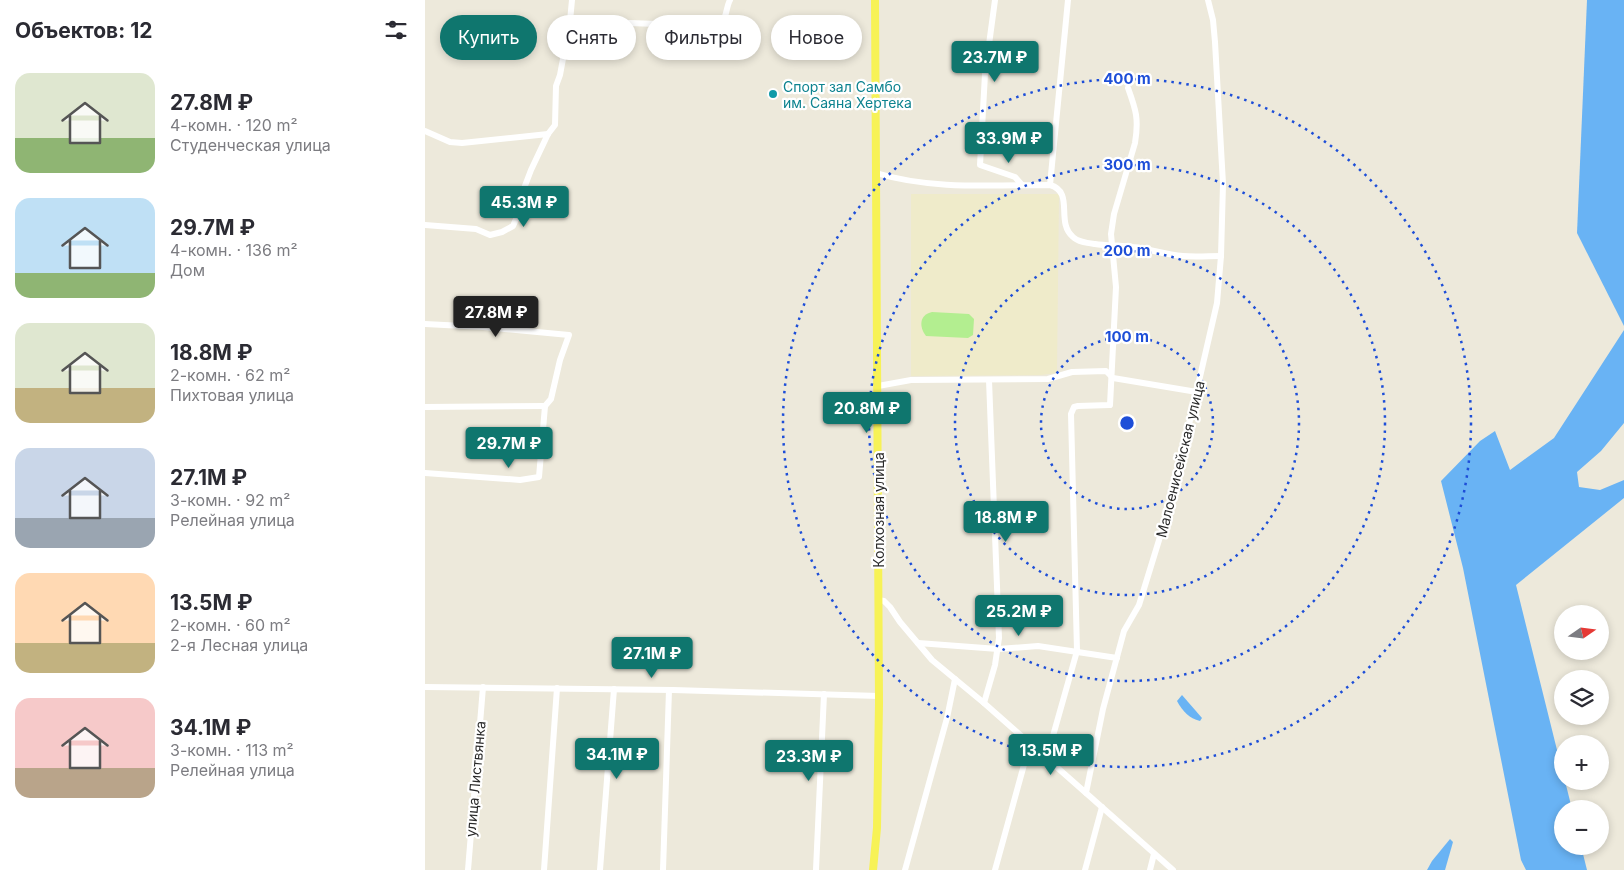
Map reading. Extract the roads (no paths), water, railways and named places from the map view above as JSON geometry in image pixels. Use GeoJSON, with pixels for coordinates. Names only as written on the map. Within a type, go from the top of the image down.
{"type":"FeatureCollection","features":[{"type":"Feature","properties":{"kind":"main road","name":"Колхозная улица"},"geometry":{"type":"LineString","coordinates":[[873,870],[877,828],[879,696],[875,0]]}},
{"type":"Feature","properties":{"kind":"street"},"geometry":{"type":"LineString","coordinates":[[570,15],[572,0]]}},
{"type":"Feature","properties":{"kind":"street"},"geometry":{"type":"LineString","coordinates":[[636,23],[715,26],[722,24],[725,19],[730,0]]}},
{"type":"Feature","properties":{"kind":"street"},"geometry":{"type":"LineString","coordinates":[[995,0],[985,74],[979,165],[1015,176],[1022,185]]}},
{"type":"Feature","properties":{"kind":"street"},"geometry":{"type":"LineString","coordinates":[[1050,185],[1069,0]]}},
{"type":"Feature","properties":{"kind":"street","name":"Малоенисейская улица"},"geometry":{"type":"LineString","coordinates":[[1085,792],[1103,709],[1124,631],[1139,605],[1172,498],[1217,303],[1221,256],[1223,184],[1215,42],[1213,20],[1208,0]]}},
{"type":"Feature","properties":{"kind":"street"},"geometry":{"type":"LineString","coordinates":[[425,225],[476,229],[491,234],[502,232],[513,226],[519,212],[523,191],[547,134],[555,124],[556,86],[563,60]]}},
{"type":"Feature","properties":{"kind":"street"},"geometry":{"type":"LineString","coordinates":[[1047,758],[1077,651],[1071,414],[1074,407],[1078,406],[1110,405],[1113,378],[1116,287],[1111,234],[1114,214],[1137,131],[1136,110],[1128,88]]}},
{"type":"Feature","properties":{"kind":"street"},"geometry":{"type":"LineString","coordinates":[[425,131],[450,142],[463,143],[547,134]]}},
{"type":"Feature","properties":{"kind":"street"},"geometry":{"type":"LineString","coordinates":[[877,173],[898,180],[937,184],[1050,185],[1060,190],[1063,195],[1065,224],[1070,235],[1075,239],[1084,242],[1134,247],[1182,256],[1221,256]]}},
{"type":"Feature","properties":{"kind":"street"},"geometry":{"type":"LineString","coordinates":[[425,324],[483,326],[569,335],[560,360],[551,399],[545,406],[539,477],[520,480],[425,473]]}},
{"type":"Feature","properties":{"kind":"street"},"geometry":{"type":"LineString","coordinates":[[877,386],[911,380],[1047,380],[1072,372],[1106,371],[1113,378],[1197,392]]}},
{"type":"Feature","properties":{"kind":"street"},"geometry":{"type":"LineString","coordinates":[[984,703],[998,649],[989,380]]}},
{"type":"Feature","properties":{"kind":"street"},"geometry":{"type":"LineString","coordinates":[[425,407],[545,406]]}},
{"type":"Feature","properties":{"kind":"street"},"geometry":{"type":"LineString","coordinates":[[878,600],[883,601],[890,607],[932,660],[1030,743],[1173,870]]}},
{"type":"Feature","properties":{"kind":"street"},"geometry":{"type":"LineString","coordinates":[[918,643],[998,649],[1038,646],[1117,658]]}},
{"type":"Feature","properties":{"kind":"street"},"geometry":{"type":"LineString","coordinates":[[905,870],[947,718],[955,680]]}},
{"type":"Feature","properties":{"kind":"street"},"geometry":{"type":"LineString","coordinates":[[425,687],[669,690],[879,696]]}},
{"type":"Feature","properties":{"kind":"street","name":"улица Листвянка"},"geometry":{"type":"LineString","coordinates":[[468,870],[483,687]]}},
{"type":"Feature","properties":{"kind":"street"},"geometry":{"type":"LineString","coordinates":[[543,870],[557,688]]}},
{"type":"Feature","properties":{"kind":"street"},"geometry":{"type":"LineString","coordinates":[[600,870],[614,689]]}},
{"type":"Feature","properties":{"kind":"street"},"geometry":{"type":"LineString","coordinates":[[663,870],[669,690]]}},
{"type":"Feature","properties":{"kind":"street"},"geometry":{"type":"LineString","coordinates":[[816,870],[824,694]]}},
{"type":"Feature","properties":{"kind":"street"},"geometry":{"type":"LineString","coordinates":[[995,870],[1030,743]]}},
{"type":"Feature","properties":{"kind":"street"},"geometry":{"type":"LineString","coordinates":[[1085,870],[1102,807]]}},
{"type":"Feature","properties":{"kind":"street"},"geometry":{"type":"LineString","coordinates":[[1150,870],[1154,854]]}},
{"type":"Feature","properties":{"kind":"water"},"geometry":{"type":"Polygon","coordinates":[[[1587,0],[1624,0],[1624,326],[1577,233],[1587,0]]]}},
{"type":"Feature","properties":{"kind":"water"},"geometry":{"type":"Polygon","coordinates":[[[1624,330],[1624,423],[1601,451],[1577,472],[1579,487],[1600,490],[1624,480],[1624,498],[1516,585],[1554,738],[1554,790],[1567,790],[1570,800],[1554,800],[1554,855],[1583,855],[1587,870],[1526,870],[1521,860],[1463,568],[1441,481],[1480,441],[1495,431],[1510,470],[1554,438],[1624,330]]]}},
{"type":"Feature","properties":{"kind":"water"},"geometry":{"type":"Polygon","coordinates":[[[1182,695],[1202,718],[1200,721],[1189,716],[1177,701],[1182,695]]]}},
{"type":"Feature","properties":{"kind":"water"},"geometry":{"type":"Polygon","coordinates":[[[1450,839],[1453,842],[1445,870],[1427,870],[1432,861],[1450,839]]]}},
{"type":"Feature","properties":{"kind":"place","name":"Спорт зал Самбо им. Саяна Хертека"},"geometry":{"type":"Point","coordinates":[773,94]}}]}
